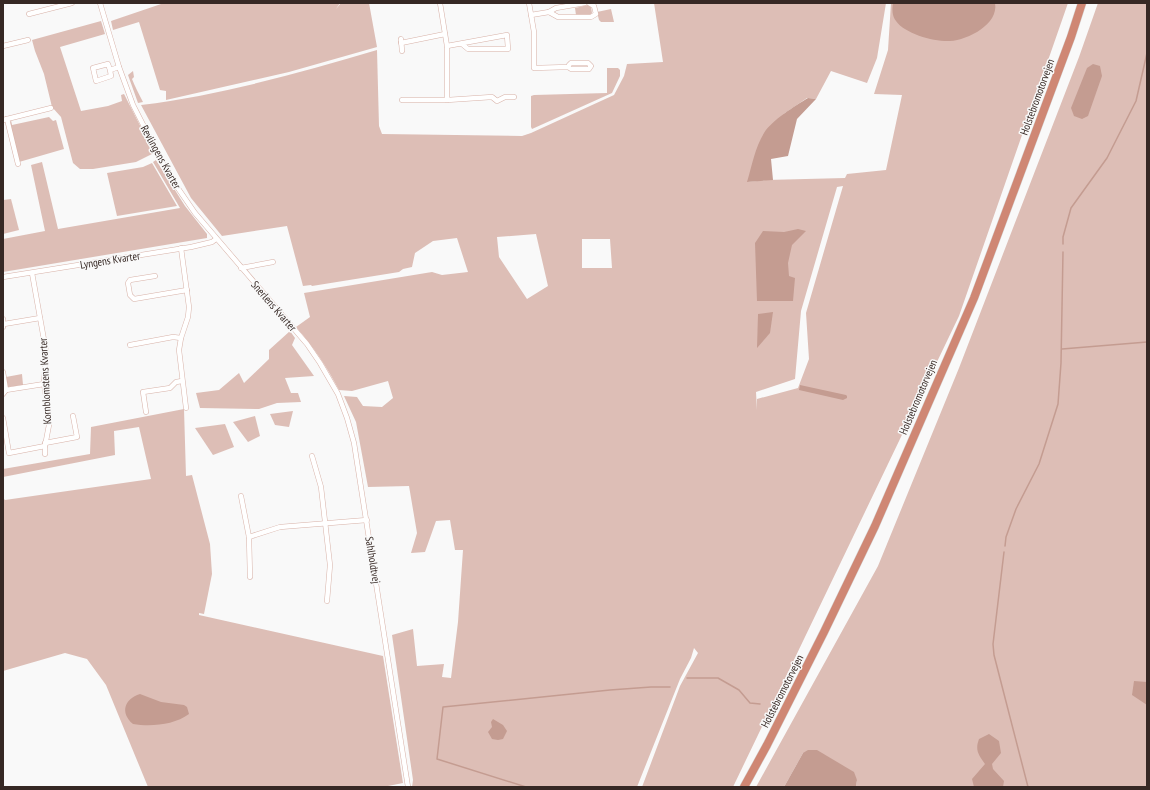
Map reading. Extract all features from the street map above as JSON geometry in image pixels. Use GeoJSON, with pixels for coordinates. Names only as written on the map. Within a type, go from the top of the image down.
{"type":"FeatureCollection","features":[{"type":"Feature","properties":{"kind":"highway","name":"Holstebromotorvejen"},"geometry":{"type":"LineString","coordinates":[[744,787],[767,745],[875,526],[971,305],[1071,37],[1082,3]]}},
{"type":"Feature","properties":{"kind":"street"},"geometry":{"type":"LineString","coordinates":[[29,14],[72,3]]}},
{"type":"Feature","properties":{"kind":"street","name":"Revlingens Kvarter"},"geometry":{"type":"LineString","coordinates":[[100,3],[133,105],[175,184],[216,239]]}},
{"type":"Feature","properties":{"kind":"street"},"geometry":{"type":"LineString","coordinates":[[440,3],[447,46],[447,100]]}},
{"type":"Feature","properties":{"kind":"street"},"geometry":{"type":"LineString","coordinates":[[529,3],[534,32],[534,68],[568,67]]}},
{"type":"Feature","properties":{"kind":"street"},"geometry":{"type":"LineString","coordinates":[[531,15],[549,12],[556,8],[585,3]]}},
{"type":"Feature","properties":{"kind":"street"},"geometry":{"type":"LineString","coordinates":[[549,12],[558,17],[591,18],[596,14],[594,6],[589,3]]}},
{"type":"Feature","properties":{"kind":"street"},"geometry":{"type":"LineString","coordinates":[[402,51],[401,41],[445,34]]}},
{"type":"Feature","properties":{"kind":"street"},"geometry":{"type":"LineString","coordinates":[[447,46],[507,35],[508,49],[468,49],[462,44]]}},
{"type":"Feature","properties":{"kind":"street"},"geometry":{"type":"LineString","coordinates":[[3,46],[28,40]]}},
{"type":"Feature","properties":{"kind":"street"},"geometry":{"type":"LineString","coordinates":[[108,64],[110,70],[111,76],[96,81],[93,68],[108,64]]}},
{"type":"Feature","properties":{"kind":"street"},"geometry":{"type":"LineString","coordinates":[[110,70],[120,68]]}},
{"type":"Feature","properties":{"kind":"street"},"geometry":{"type":"LineString","coordinates":[[402,100],[447,100],[492,97],[497,101],[505,97],[514,97]]}},
{"type":"Feature","properties":{"kind":"street"},"geometry":{"type":"LineString","coordinates":[[18,164],[5,119],[51,108]]}},
{"type":"Feature","properties":{"kind":"street","name":"Lyngens Kvarter"},"geometry":{"type":"LineString","coordinates":[[3,277],[180,248],[212,242],[216,239]]}},
{"type":"Feature","properties":{"kind":"street","name":"Snerlens Kvarter"},"geometry":{"type":"LineString","coordinates":[[216,239],[307,344]]}},
{"type":"Feature","properties":{"kind":"street"},"geometry":{"type":"LineString","coordinates":[[180,248],[189,307],[189,313],[181,338],[179,350],[186,408]]}},
{"type":"Feature","properties":{"kind":"street","name":"Snerlens Kvarter"},"geometry":{"type":"LineString","coordinates":[[241,268],[273,262]]}},
{"type":"Feature","properties":{"kind":"street","name":"Kornblomstens Kvarter"},"geometry":{"type":"LineString","coordinates":[[32,273],[46,351],[44,384],[49,425],[45,444],[45,454]]}},
{"type":"Feature","properties":{"kind":"street"},"geometry":{"type":"LineString","coordinates":[[155,276],[130,280],[128,283],[130,294],[134,299],[187,290]]}},
{"type":"Feature","properties":{"kind":"street"},"geometry":{"type":"LineString","coordinates":[[3,319],[3,326],[40,318]]}},
{"type":"Feature","properties":{"kind":"street"},"geometry":{"type":"LineString","coordinates":[[130,344],[173,337],[181,338]]}},
{"type":"Feature","properties":{"kind":"street","name":"Sahlholdtvej"},"geometry":{"type":"LineString","coordinates":[[307,344],[329,376],[347,418],[354,442],[408,787]]}},
{"type":"Feature","properties":{"kind":"street"},"geometry":{"type":"LineString","coordinates":[[3,372],[4,392],[44,384]]}},
{"type":"Feature","properties":{"kind":"street"},"geometry":{"type":"LineString","coordinates":[[146,412],[143,392],[170,388],[176,382],[182,381]]}},
{"type":"Feature","properties":{"kind":"street"},"geometry":{"type":"LineString","coordinates":[[3,418],[9,453],[77,437],[73,416]]}},
{"type":"Feature","properties":{"kind":"street"},"geometry":{"type":"LineString","coordinates":[[312,456],[321,487],[330,565],[327,601]]}},
{"type":"Feature","properties":{"kind":"street"},"geometry":{"type":"LineString","coordinates":[[241,496],[249,537],[250,577]]}},
{"type":"Feature","properties":{"kind":"street"},"geometry":{"type":"LineString","coordinates":[[249,537],[280,527],[367,520]]}},
{"type":"Feature","properties":{"kind":"shaded area"},"geometry":{"type":"Polygon","coordinates":[[[164,3],[340,3],[336,9],[341,3],[369,3],[377,47],[289,72],[166,100],[166,91],[160,90],[139,22],[113,30],[111,21],[164,3]]]}},
{"type":"Feature","properties":{"kind":"shaded area"},"geometry":{"type":"Polygon","coordinates":[[[654,3],[886,3],[877,58],[867,83],[831,71],[816,99],[807,98],[785,113],[748,182],[766,180],[845,178],[847,174],[886,170],[902,95],[874,94],[888,50],[891,3],[1068,3],[959,316],[733,787],[642,787],[680,686],[698,653],[694,648],[637,787],[412,787],[413,780],[392,635],[413,629],[417,666],[444,664],[442,677],[451,678],[458,622],[463,550],[455,550],[450,520],[436,521],[425,552],[411,553],[417,533],[409,486],[368,487],[356,422],[344,396],[357,397],[363,406],[382,407],[393,398],[388,381],[352,391],[339,390],[319,357],[296,327],[310,317],[304,293],[432,272],[442,275],[468,272],[457,238],[433,241],[415,253],[412,267],[403,269],[399,272],[312,286],[303,286],[287,226],[222,236],[191,198],[141,105],[171,101],[231,89],[289,75],[377,50],[379,126],[382,134],[522,136],[614,95],[624,76],[627,64],[663,62],[654,3]],[[843,186],[837,187],[801,311],[795,379],[756,392],[757,410],[757,399],[798,388],[809,359],[806,313],[843,186]],[[536,234],[497,237],[499,257],[527,299],[548,286],[536,234]],[[582,239],[582,268],[612,268],[610,239],[582,239]]]}},
{"type":"Feature","properties":{"kind":"shaded area"},"geometry":{"type":"Polygon","coordinates":[[[893,3],[995,3],[995,11],[992,18],[981,30],[965,38],[944,41],[929,39],[900,26],[894,17],[892,10],[893,3]]]}},
{"type":"Feature","properties":{"kind":"shaded area"},"geometry":{"type":"Polygon","coordinates":[[[1098,3],[1147,3],[1147,787],[856,787],[857,780],[803,753],[784,787],[756,787],[878,566],[959,368],[1079,57],[1098,3]]]}},
{"type":"Feature","properties":{"kind":"shaded area"},"geometry":{"type":"Polygon","coordinates":[[[588,5],[591,7],[592,13],[590,16],[576,15],[575,8],[588,5]]]}},
{"type":"Feature","properties":{"kind":"shaded area"},"geometry":{"type":"Polygon","coordinates":[[[611,9],[614,22],[601,22],[597,12],[611,9]]]}},
{"type":"Feature","properties":{"kind":"shaded area"},"geometry":{"type":"Polygon","coordinates":[[[101,21],[105,34],[60,47],[81,111],[108,106],[122,101],[121,95],[124,94],[154,153],[136,162],[93,169],[80,169],[73,163],[61,117],[52,107],[44,74],[32,40],[101,21]]]}},
{"type":"Feature","properties":{"kind":"shaded area"},"geometry":{"type":"Polygon","coordinates":[[[1093,64],[1100,66],[1102,76],[1088,116],[1082,119],[1074,116],[1071,108],[1087,68],[1093,64]]]}},
{"type":"Feature","properties":{"kind":"shaded area"},"geometry":{"type":"Polygon","coordinates":[[[607,68],[618,68],[620,70],[620,76],[612,93],[532,129],[531,96],[607,93],[607,68]]]}},
{"type":"Feature","properties":{"kind":"shaded area"},"geometry":{"type":"Polygon","coordinates":[[[133,71],[134,77],[132,79],[143,102],[138,103],[128,75],[133,71]]]}},
{"type":"Feature","properties":{"kind":"shaded area"},"geometry":{"type":"Polygon","coordinates":[[[808,98],[816,99],[797,119],[788,156],[771,159],[773,180],[747,182],[756,151],[764,133],[778,118],[808,98]]]}},
{"type":"Feature","properties":{"kind":"shaded area"},"geometry":{"type":"Polygon","coordinates":[[[49,117],[53,121],[56,120],[64,149],[19,162],[10,124],[11,120],[12,125],[49,117]]]}},
{"type":"Feature","properties":{"kind":"shaded area"},"geometry":{"type":"Polygon","coordinates":[[[156,160],[185,206],[207,234],[207,238],[3,272],[3,239],[45,231],[31,165],[42,162],[58,229],[180,208],[153,162],[156,160]]]}},
{"type":"Feature","properties":{"kind":"shaded area"},"geometry":{"type":"Polygon","coordinates":[[[152,163],[177,206],[117,216],[107,173],[143,167],[152,163]]]}},
{"type":"Feature","properties":{"kind":"shaded area"},"geometry":{"type":"Polygon","coordinates":[[[11,199],[19,230],[3,234],[3,200],[11,199]]]}},
{"type":"Feature","properties":{"kind":"shaded area"},"geometry":{"type":"Polygon","coordinates":[[[798,229],[806,231],[792,245],[788,263],[789,276],[795,278],[793,301],[757,301],[755,243],[763,231],[784,232],[798,229]]]}},
{"type":"Feature","properties":{"kind":"shaded area"},"geometry":{"type":"Polygon","coordinates":[[[773,312],[770,333],[757,348],[758,314],[773,312]]]}},
{"type":"Feature","properties":{"kind":"shaded area"},"geometry":{"type":"Polygon","coordinates":[[[290,331],[295,338],[292,345],[314,376],[285,378],[291,393],[298,393],[301,402],[277,403],[259,409],[200,408],[196,393],[219,390],[239,373],[244,383],[269,359],[269,350],[290,331]]]}},
{"type":"Feature","properties":{"kind":"shaded area"},"geometry":{"type":"Polygon","coordinates":[[[22,374],[23,385],[8,387],[6,377],[22,374]]]}},
{"type":"Feature","properties":{"kind":"shaded area"},"geometry":{"type":"Polygon","coordinates":[[[800,385],[846,395],[847,398],[843,400],[799,390],[800,385]]]}},
{"type":"Feature","properties":{"kind":"shaded area"},"geometry":{"type":"Polygon","coordinates":[[[184,409],[186,476],[192,475],[210,544],[212,574],[204,614],[199,613],[199,615],[383,656],[403,783],[383,787],[148,787],[106,685],[87,659],[65,653],[3,671],[3,498],[5,500],[151,479],[139,427],[114,431],[115,455],[3,477],[3,469],[90,454],[91,427],[184,409]]]}},
{"type":"Feature","properties":{"kind":"shaded area"},"geometry":{"type":"Polygon","coordinates":[[[293,411],[289,427],[275,425],[270,414],[293,411]]]}},
{"type":"Feature","properties":{"kind":"shaded area"},"geometry":{"type":"Polygon","coordinates":[[[255,416],[260,436],[248,442],[233,422],[255,416]]]}},
{"type":"Feature","properties":{"kind":"shaded area"},"geometry":{"type":"Polygon","coordinates":[[[225,424],[234,447],[213,455],[195,428],[225,424]]]}},
{"type":"Feature","properties":{"kind":"shaded area"},"geometry":{"type":"Polygon","coordinates":[[[1134,681],[1147,682],[1147,705],[1132,695],[1134,681]]]}},
{"type":"Feature","properties":{"kind":"shaded area"},"geometry":{"type":"Polygon","coordinates":[[[140,694],[161,702],[184,705],[187,707],[189,714],[169,723],[155,725],[133,724],[129,720],[125,711],[127,703],[130,699],[140,694]]]}},
{"type":"Feature","properties":{"kind":"shaded area"},"geometry":{"type":"Polygon","coordinates":[[[493,719],[503,725],[507,731],[503,739],[492,739],[488,732],[492,727],[491,722],[493,719]]]}},
{"type":"Feature","properties":{"kind":"shaded area"},"geometry":{"type":"Polygon","coordinates":[[[989,734],[999,741],[1001,753],[992,764],[993,769],[1004,781],[1003,787],[974,787],[972,779],[985,764],[978,752],[977,746],[979,739],[989,734]]]}},
{"type":"Feature","properties":{"kind":"shaded area"},"geometry":{"type":"Polygon","coordinates":[[[808,750],[817,750],[854,772],[857,780],[856,787],[784,787],[803,753],[808,750]]]}},
{"type":"Feature","properties":{"kind":"waterway"},"geometry":{"type":"LineString","coordinates":[[1063,244],[1063,237],[1071,208],[1107,158],[1136,101],[1147,53]]}},
{"type":"Feature","properties":{"kind":"waterway"},"geometry":{"type":"LineString","coordinates":[[1005,546],[1006,537],[1016,509],[1039,464],[1058,404],[1061,363],[1063,252]]}},
{"type":"Feature","properties":{"kind":"waterway"},"geometry":{"type":"LineString","coordinates":[[1062,349],[1147,342]]}},
{"type":"Feature","properties":{"kind":"waterway"},"geometry":{"type":"LineString","coordinates":[[1004,552],[993,644],[994,655],[1028,787]]}},
{"type":"Feature","properties":{"kind":"waterway"},"geometry":{"type":"LineString","coordinates":[[687,678],[718,678],[739,690],[750,703],[760,704]]}},
{"type":"Feature","properties":{"kind":"waterway"},"geometry":{"type":"LineString","coordinates":[[526,787],[437,759],[443,707],[610,690],[670,687]]}}]}
